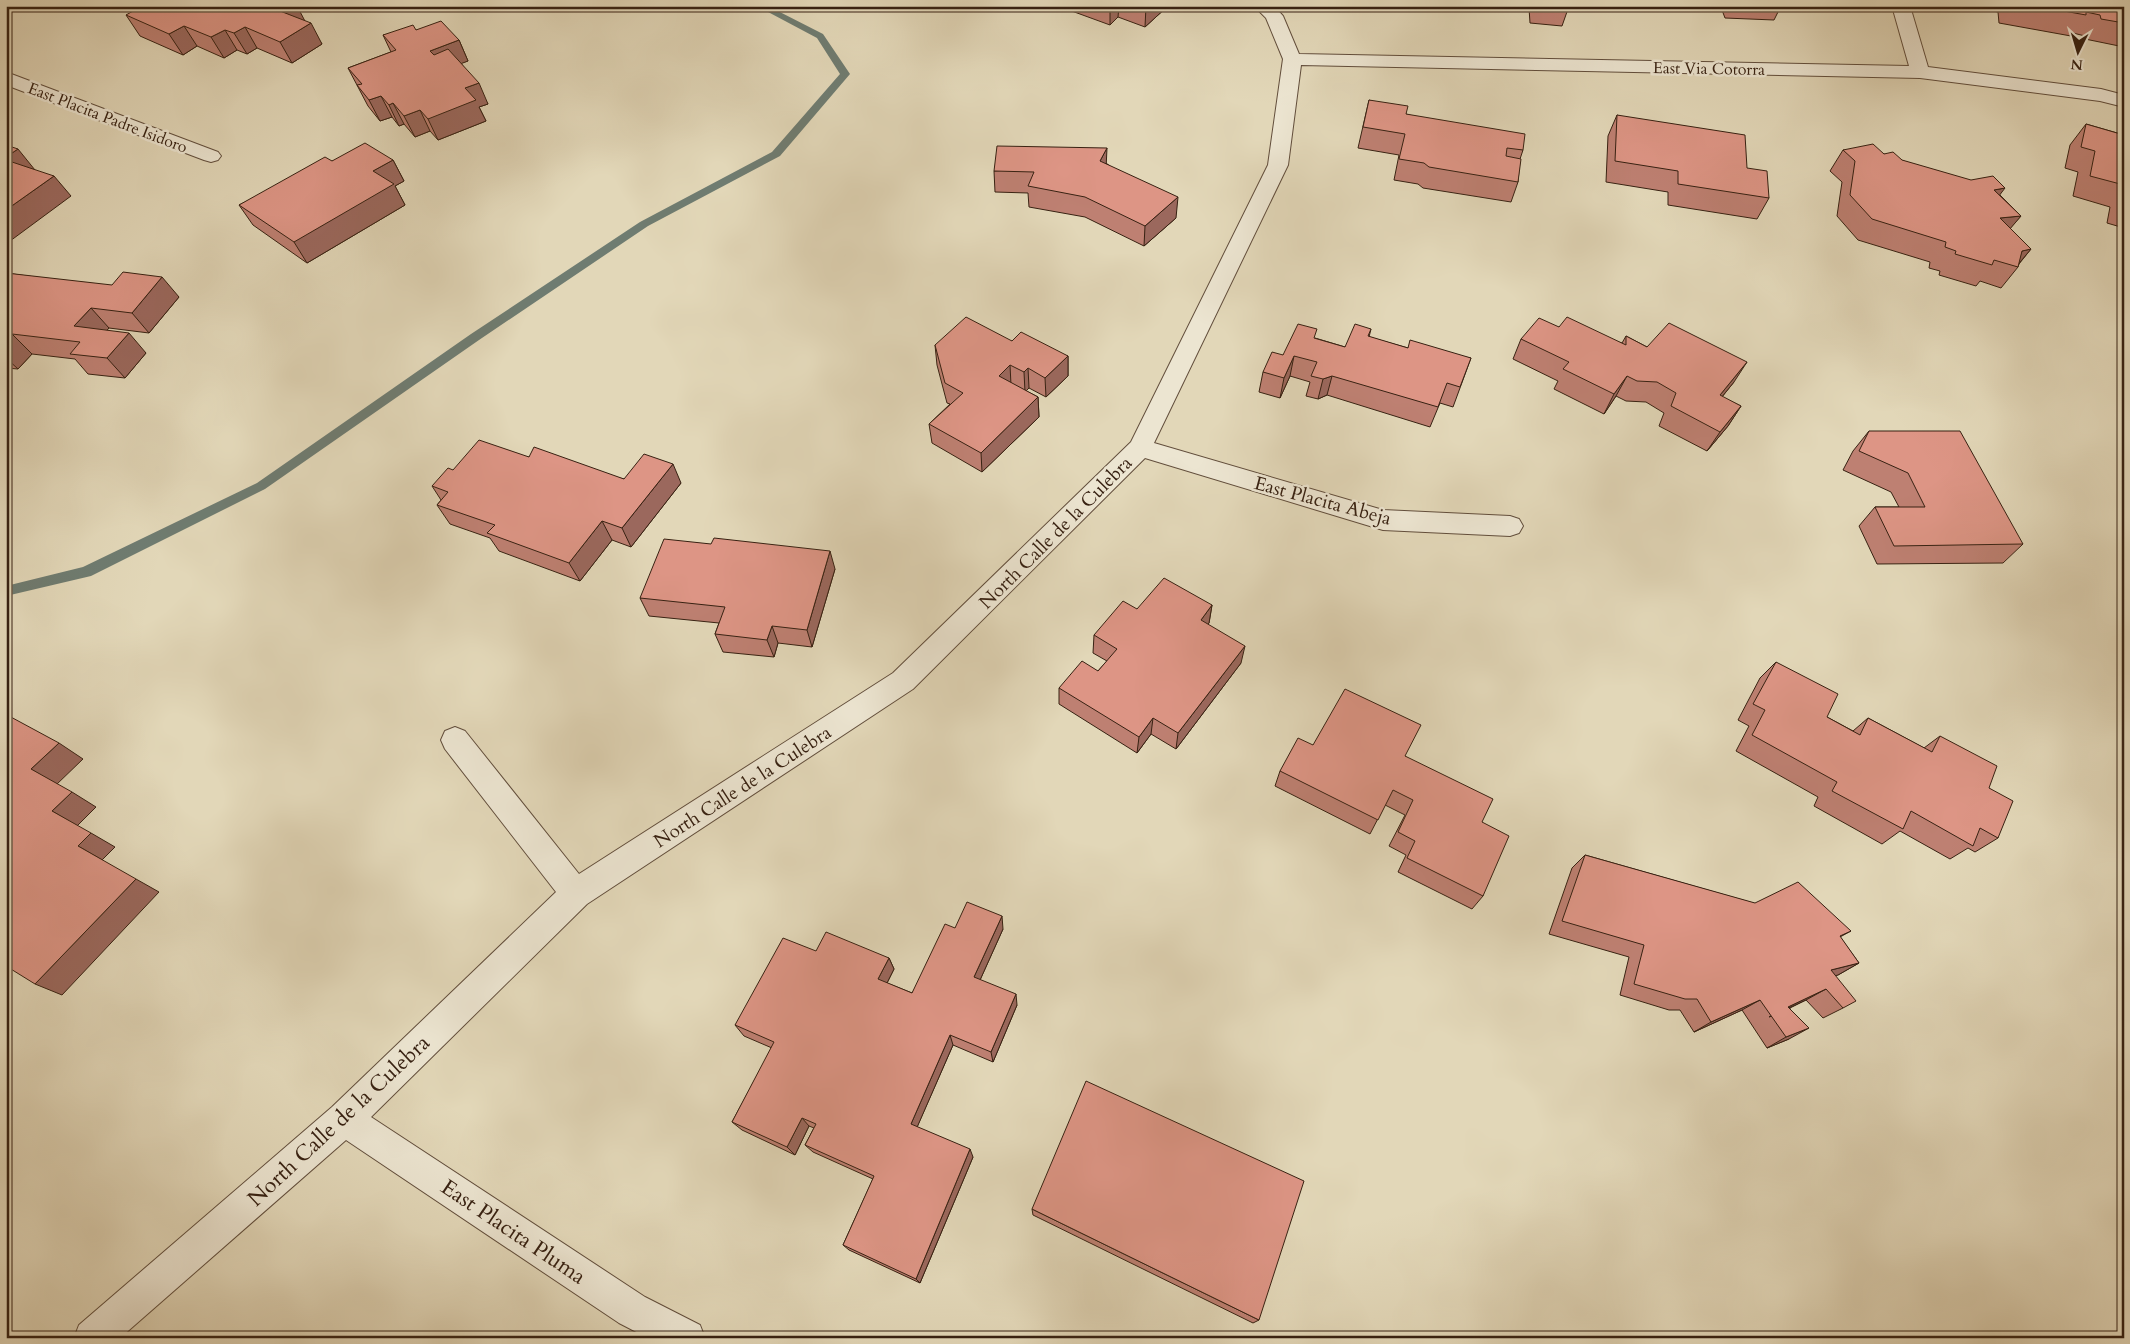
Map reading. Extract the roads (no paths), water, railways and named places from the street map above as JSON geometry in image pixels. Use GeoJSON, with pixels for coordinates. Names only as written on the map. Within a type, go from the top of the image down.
{"type":"FeatureCollection","features":[{"type":"Feature","properties":{"kind":"street"},"geometry":{"type":"LineString","coordinates":[[1263,6],[1274,16],[1292,59]]}},
{"type":"Feature","properties":{"kind":"street"},"geometry":{"type":"LineString","coordinates":[[1901,6],[1920,72]]}},
{"type":"Feature","properties":{"kind":"street","name":"East Via Cotorra"},"geometry":{"type":"LineString","coordinates":[[1292,59],[1920,72],[2101,95],[2124,101]]}},
{"type":"Feature","properties":{"kind":"street","name":"North Calle de la Culebra"},"geometry":{"type":"LineString","coordinates":[[92,1338],[344,1119],[576,894],[904,681],[1140,448],[1278,165],[1292,59]]}},
{"type":"Feature","properties":{"kind":"street","name":"East Placita Padre Isidoro"},"geometry":{"type":"LineString","coordinates":[[6,78],[211,156]]}},
{"type":"Feature","properties":{"kind":"street","name":"East Placita Abeja"},"geometry":{"type":"LineString","coordinates":[[1140,448],[1383,520],[1510,526]]}},
{"type":"Feature","properties":{"kind":"street"},"geometry":{"type":"LineString","coordinates":[[455,740],[576,894]]}},
{"type":"Feature","properties":{"kind":"street","name":"East Placita Pluma"},"geometry":{"type":"LineString","coordinates":[[344,1119],[632,1310],[687,1338]]}},
{"type":"Feature","properties":{"kind":"waterway"},"geometry":{"type":"LineString","coordinates":[[6,591],[86,572],[261,486],[475,337],[644,224],[776,154],[845,74],[820,36],[761,6]]}}]}
